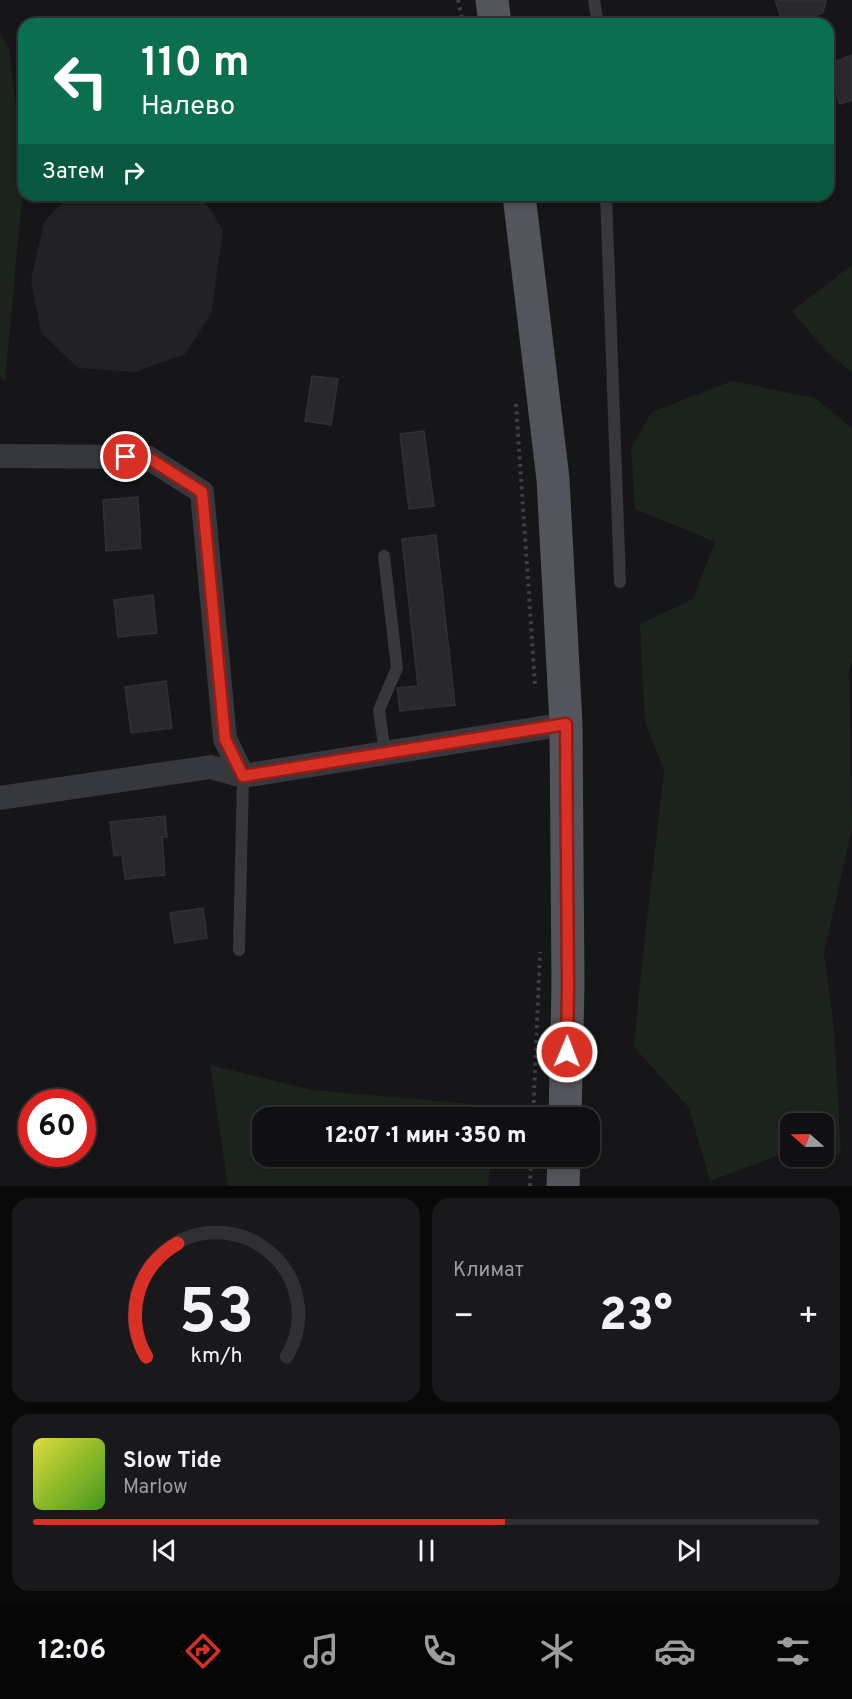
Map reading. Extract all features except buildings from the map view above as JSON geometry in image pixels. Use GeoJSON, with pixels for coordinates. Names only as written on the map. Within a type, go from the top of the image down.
{"type":"FeatureCollection","features":[{"type":"Feature","properties":{"kind":"main road"},"geometry":{"type":"LineString","coordinates":[[492,0],[494,18]]}},
{"type":"Feature","properties":{"kind":"main road"},"geometry":{"type":"LineString","coordinates":[[520,201],[553,479],[552,726],[568,986],[565,1107]]}},
{"type":"Feature","properties":{"kind":"main road"},"geometry":{"type":"LineString","coordinates":[[563,1186],[564,1167]]}},
{"type":"Feature","properties":{"kind":"street"},"geometry":{"type":"LineString","coordinates":[[0,456],[147,457],[202,492],[225,739],[243,776]]}},
{"type":"Feature","properties":{"kind":"street"},"geometry":{"type":"LineString","coordinates":[[0,798],[211,767],[243,776],[552,726]]}},
{"type":"Feature","properties":{"kind":"lane"},"geometry":{"type":"LineString","coordinates":[[594,0],[597,18]]}},
{"type":"Feature","properties":{"kind":"lane"},"geometry":{"type":"LineString","coordinates":[[606,201],[620,582]]}},
{"type":"Feature","properties":{"kind":"lane"},"geometry":{"type":"LineString","coordinates":[[384,556],[397,668],[379,710],[385,753]]}},
{"type":"Feature","properties":{"kind":"lane"},"geometry":{"type":"LineString","coordinates":[[239,950],[243,776]]}},
{"type":"Feature","properties":{"kind":"path"},"geometry":{"type":"LineString","coordinates":[[458,0],[462,18]]}},
{"type":"Feature","properties":{"kind":"path"},"geometry":{"type":"LineString","coordinates":[[515,399],[552,726]]}},
{"type":"Feature","properties":{"kind":"path"},"geometry":{"type":"LineString","coordinates":[[533,1107],[540,951]]}},
{"type":"Feature","properties":{"kind":"path"},"geometry":{"type":"LineString","coordinates":[[530,1186],[531,1167]]}},
{"type":"Feature","properties":{"kind":"shaded area"},"geometry":{"type":"Polygon","coordinates":[[[0,32],[9,48],[18,124],[18,201],[22,201],[5,382],[0,376],[0,32]]]}},
{"type":"Feature","properties":{"kind":"shaded area"},"geometry":{"type":"Polygon","coordinates":[[[64,201],[205,201],[223,230],[211,314],[185,354],[135,372],[78,368],[41,333],[31,280],[44,222],[64,201]]]}},
{"type":"Feature","properties":{"kind":"shaded area"},"geometry":{"type":"Polygon","coordinates":[[[852,265],[852,372],[827,352],[792,311],[852,265]]]}},
{"type":"Feature","properties":{"kind":"shaded area"},"geometry":{"type":"Polygon","coordinates":[[[732,381],[815,398],[852,428],[852,661],[849,671],[852,828],[824,953],[834,1029],[841,1155],[834,1154],[834,1113],[780,1113],[780,1155],[710,1181],[689,1108],[634,1047],[664,770],[645,722],[640,624],[693,599],[715,542],[635,509],[631,447],[652,412],[732,381]]]}},
{"type":"Feature","properties":{"kind":"shaded area"},"geometry":{"type":"Polygon","coordinates":[[[210,1065],[312,1090],[495,1106],[252,1107],[252,1167],[490,1167],[488,1186],[228,1186],[210,1065]]]}},
{"type":"Feature","properties":{"kind":"route"},"geometry":{"type":"LineString","coordinates":[[126,457],[147,457],[202,492],[225,739],[243,776],[566,724],[567,1052]]}}]}
